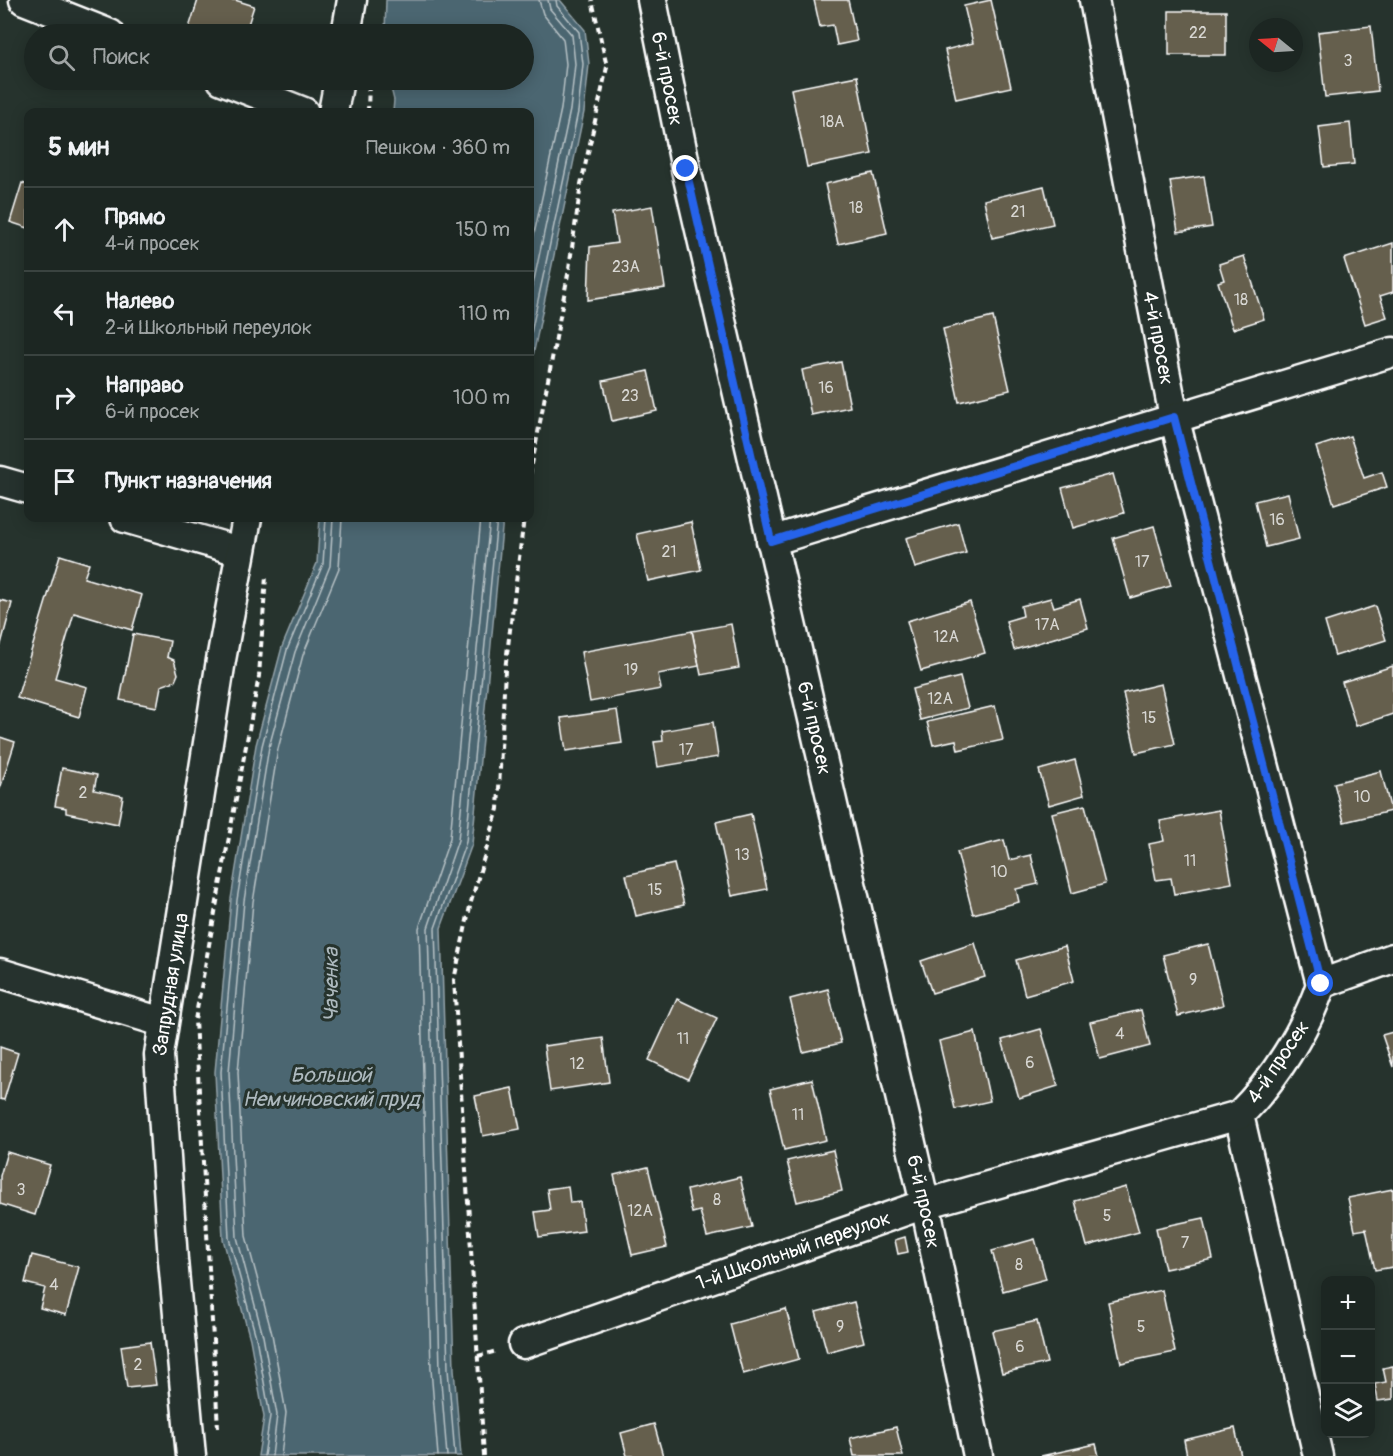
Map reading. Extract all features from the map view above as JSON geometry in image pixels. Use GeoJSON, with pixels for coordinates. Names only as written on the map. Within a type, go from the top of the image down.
{"type":"FeatureCollection","features":[{"type":"Feature","properties":{"kind":"street"},"geometry":{"type":"LineString","coordinates":[[24,0],[85,24]]}},
{"type":"Feature","properties":{"kind":"street"},"geometry":{"type":"LineString","coordinates":[[348,24],[352,0]]}},
{"type":"Feature","properties":{"kind":"street","name":"6-й просек"},"geometry":{"type":"LineString","coordinates":[[652,0],[686,169],[925,1204],[978,1456]]}},
{"type":"Feature","properties":{"kind":"street","name":"4-й просек"},"geometry":{"type":"LineString","coordinates":[[1094,0],[1174,417],[1321,984],[1312,1011],[1256,1098],[1239,1115],[1318,1456]]}},
{"type":"Feature","properties":{"kind":"street"},"geometry":{"type":"LineString","coordinates":[[248,90],[294,108]]}},
{"type":"Feature","properties":{"kind":"street"},"geometry":{"type":"LineString","coordinates":[[334,108],[337,90]]}},
{"type":"Feature","properties":{"kind":"street"},"geometry":{"type":"LineString","coordinates":[[771,541],[1393,352]]}},
{"type":"Feature","properties":{"kind":"street"},"geometry":{"type":"LineString","coordinates":[[0,481],[24,488]]}},
{"type":"Feature","properties":{"kind":"street"},"geometry":{"type":"LineString","coordinates":[[139,522],[239,551]]}},
{"type":"Feature","properties":{"kind":"street","name":"Запрудная улица"},"geometry":{"type":"LineString","coordinates":[[191,1456],[173,1260],[159,1055],[162,1022],[174,969],[245,522]]}},
{"type":"Feature","properties":{"kind":"street"},"geometry":{"type":"LineString","coordinates":[[1321,984],[1393,958]]}},
{"type":"Feature","properties":{"kind":"street"},"geometry":{"type":"LineString","coordinates":[[0,973],[162,1022]]}},
{"type":"Feature","properties":{"kind":"street","name":"1-й Школьный переулок"},"geometry":{"type":"LineString","coordinates":[[523,1344],[925,1204],[1239,1115]]}},
{"type":"Feature","properties":{"kind":"path"},"geometry":{"type":"LineString","coordinates":[[534,454],[569,269],[581,184],[607,68],[592,0]]}},
{"type":"Feature","properties":{"kind":"path"},"geometry":{"type":"LineString","coordinates":[[368,108],[369,90]]}},
{"type":"Feature","properties":{"kind":"path"},"geometry":{"type":"LineString","coordinates":[[484,1456],[454,980],[471,902],[498,809],[505,670],[524,522]]}},
{"type":"Feature","properties":{"kind":"path"},"geometry":{"type":"LineString","coordinates":[[219,1432],[195,1020],[259,676],[267,574]]}},
{"type":"Feature","properties":{"kind":"water"},"geometry":{"type":"Polygon","coordinates":[[[386,0],[560,0],[585,30],[589,64],[584,112],[534,351],[534,108],[393,108],[392,90],[534,90],[534,24],[385,24],[386,0]]]}},
{"type":"Feature","properties":{"kind":"water","name":"Большой Немчиновский пруд"},"geometry":{"type":"Polygon","coordinates":[[[320,522],[503,522],[472,844],[441,928],[454,1369],[461,1456],[258,1456],[264,1417],[250,1339],[223,1239],[215,1072],[231,899],[256,745],[282,647],[317,563],[320,522]]]}},
{"type":"Feature","properties":{"kind":"building"},"geometry":{"type":"Polygon","coordinates":[[[198,0],[235,0],[254,6],[248,24],[190,24],[198,0]]]}},
{"type":"Feature","properties":{"kind":"building"},"geometry":{"type":"Polygon","coordinates":[[[814,0],[848,0],[857,41],[837,45],[833,25],[820,27],[814,0]]]}},
{"type":"Feature","properties":{"kind":"building"},"geometry":{"type":"Polygon","coordinates":[[[991,0],[1011,87],[956,99],[945,50],[973,43],[964,6],[991,0]]]}},
{"type":"Feature","properties":{"kind":"building"},"geometry":{"type":"Polygon","coordinates":[[[1169,11],[1226,11],[1226,55],[1169,55],[1169,11]]]}},
{"type":"Feature","properties":{"kind":"building"},"geometry":{"type":"Polygon","coordinates":[[[1371,26],[1378,91],[1325,97],[1318,32],[1371,26]]]}},
{"type":"Feature","properties":{"kind":"building"},"geometry":{"type":"Polygon","coordinates":[[[857,76],[872,154],[807,167],[791,89],[857,76]]]}},
{"type":"Feature","properties":{"kind":"building"},"geometry":{"type":"Polygon","coordinates":[[[1350,123],[1354,164],[1324,167],[1319,127],[1350,123]]]}},
{"type":"Feature","properties":{"kind":"building"},"geometry":{"type":"Polygon","coordinates":[[[873,173],[887,233],[838,244],[825,184],[873,173]]]}},
{"type":"Feature","properties":{"kind":"building"},"geometry":{"type":"Polygon","coordinates":[[[1204,176],[1212,227],[1178,232],[1170,181],[1204,176]]]}},
{"type":"Feature","properties":{"kind":"building"},"geometry":{"type":"Polygon","coordinates":[[[22,183],[24,184],[24,227],[10,222],[22,183]]]}},
{"type":"Feature","properties":{"kind":"building"},"geometry":{"type":"Polygon","coordinates":[[[1044,186],[1053,224],[992,238],[984,200],[1044,186]]]}},
{"type":"Feature","properties":{"kind":"building"},"geometry":{"type":"Polygon","coordinates":[[[652,206],[665,288],[588,300],[590,247],[617,243],[612,213],[652,206]]]}},
{"type":"Feature","properties":{"kind":"building"},"geometry":{"type":"Polygon","coordinates":[[[1393,243],[1393,292],[1380,296],[1387,317],[1365,324],[1344,259],[1393,243]]]}},
{"type":"Feature","properties":{"kind":"building"},"geometry":{"type":"Polygon","coordinates":[[[1244,256],[1264,319],[1233,329],[1218,282],[1224,280],[1219,264],[1244,256]]]}},
{"type":"Feature","properties":{"kind":"building"},"geometry":{"type":"Polygon","coordinates":[[[993,317],[1010,390],[959,402],[943,329],[993,317]]]}},
{"type":"Feature","properties":{"kind":"building"},"geometry":{"type":"Polygon","coordinates":[[[841,362],[850,407],[811,415],[802,370],[841,362]]]}},
{"type":"Feature","properties":{"kind":"building"},"geometry":{"type":"Polygon","coordinates":[[[648,371],[657,411],[612,421],[603,381],[648,371]]]}},
{"type":"Feature","properties":{"kind":"building"},"geometry":{"type":"Polygon","coordinates":[[[1350,436],[1364,478],[1382,472],[1387,487],[1334,504],[1316,447],[1350,436]]]}},
{"type":"Feature","properties":{"kind":"building"},"geometry":{"type":"Polygon","coordinates":[[[1113,474],[1124,513],[1073,528],[1062,488],[1113,474]]]}},
{"type":"Feature","properties":{"kind":"building"},"geometry":{"type":"Polygon","coordinates":[[[1288,493],[1299,539],[1266,547],[1255,501],[1288,493]]]}},
{"type":"Feature","properties":{"kind":"building"},"geometry":{"type":"Polygon","coordinates":[[[691,522],[701,570],[648,581],[637,534],[691,522]]]}},
{"type":"Feature","properties":{"kind":"building"},"geometry":{"type":"Polygon","coordinates":[[[958,523],[966,553],[915,568],[906,538],[958,523]]]}},
{"type":"Feature","properties":{"kind":"building"},"geometry":{"type":"Polygon","coordinates":[[[1154,526],[1171,586],[1130,598],[1113,538],[1154,526]]]}},
{"type":"Feature","properties":{"kind":"building"},"geometry":{"type":"Polygon","coordinates":[[[60,555],[89,564],[84,578],[142,595],[132,630],[74,613],[55,678],[87,687],[79,717],[17,698],[60,555]]]}},
{"type":"Feature","properties":{"kind":"building"},"geometry":{"type":"Polygon","coordinates":[[[1051,598],[1054,607],[1080,599],[1088,628],[1014,650],[1006,621],[1023,616],[1021,606],[1051,598]]]}},
{"type":"Feature","properties":{"kind":"building"},"geometry":{"type":"Polygon","coordinates":[[[0,600],[12,603],[0,648],[0,600]]]}},
{"type":"Feature","properties":{"kind":"building"},"geometry":{"type":"Polygon","coordinates":[[[970,602],[985,653],[921,671],[907,621],[970,602]]]}},
{"type":"Feature","properties":{"kind":"building"},"geometry":{"type":"Polygon","coordinates":[[[1375,606],[1386,640],[1335,656],[1325,622],[1375,606]]]}},
{"type":"Feature","properties":{"kind":"building"},"geometry":{"type":"Polygon","coordinates":[[[731,624],[739,668],[701,675],[692,631],[731,624]]]}},
{"type":"Feature","properties":{"kind":"building"},"geometry":{"type":"Polygon","coordinates":[[[692,631],[699,666],[658,674],[661,689],[590,702],[581,652],[692,631]]]}},
{"type":"Feature","properties":{"kind":"building"},"geometry":{"type":"Polygon","coordinates":[[[133,634],[170,641],[167,657],[174,660],[178,674],[175,681],[161,686],[157,707],[120,700],[133,634]]]}},
{"type":"Feature","properties":{"kind":"building"},"geometry":{"type":"Polygon","coordinates":[[[1393,666],[1393,714],[1356,726],[1342,682],[1393,666]]]}},
{"type":"Feature","properties":{"kind":"building"},"geometry":{"type":"Polygon","coordinates":[[[960,677],[968,708],[920,720],[912,689],[960,677]]]}},
{"type":"Feature","properties":{"kind":"building"},"geometry":{"type":"Polygon","coordinates":[[[1161,684],[1175,744],[1136,753],[1123,693],[1161,684]]]}},
{"type":"Feature","properties":{"kind":"building"},"geometry":{"type":"Polygon","coordinates":[[[995,706],[1003,740],[958,750],[956,740],[933,745],[927,722],[995,706]]]}},
{"type":"Feature","properties":{"kind":"building"},"geometry":{"type":"Polygon","coordinates":[[[617,710],[622,743],[566,751],[561,718],[617,710]]]}},
{"type":"Feature","properties":{"kind":"building"},"geometry":{"type":"Polygon","coordinates":[[[713,722],[718,757],[658,767],[654,742],[663,741],[662,731],[713,722]]]}},
{"type":"Feature","properties":{"kind":"building"},"geometry":{"type":"Polygon","coordinates":[[[0,737],[15,742],[0,789],[0,737]]]}},
{"type":"Feature","properties":{"kind":"building"},"geometry":{"type":"Polygon","coordinates":[[[1075,760],[1084,795],[1049,805],[1039,770],[1075,760]]]}},
{"type":"Feature","properties":{"kind":"building"},"geometry":{"type":"Polygon","coordinates":[[[62,768],[97,775],[94,790],[123,796],[118,824],[66,813],[66,808],[55,806],[62,768]]]}},
{"type":"Feature","properties":{"kind":"building"},"geometry":{"type":"Polygon","coordinates":[[[1381,771],[1391,811],[1344,822],[1334,783],[1381,771]]]}},
{"type":"Feature","properties":{"kind":"building"},"geometry":{"type":"Polygon","coordinates":[[[1085,805],[1105,884],[1072,893],[1052,813],[1085,805]]]}},
{"type":"Feature","properties":{"kind":"building"},"geometry":{"type":"Polygon","coordinates":[[[1219,810],[1232,883],[1174,894],[1171,878],[1156,880],[1149,844],[1164,841],[1160,821],[1219,810]]]}},
{"type":"Feature","properties":{"kind":"building"},"geometry":{"type":"Polygon","coordinates":[[[751,814],[767,889],[732,896],[716,822],[751,814]]]}},
{"type":"Feature","properties":{"kind":"building"},"geometry":{"type":"Polygon","coordinates":[[[1004,840],[1009,860],[1031,855],[1038,884],[1016,889],[1019,902],[973,914],[957,852],[1004,840]]]}},
{"type":"Feature","properties":{"kind":"building"},"geometry":{"type":"Polygon","coordinates":[[[674,864],[684,905],[636,916],[626,875],[674,864]]]}},
{"type":"Feature","properties":{"kind":"building"},"geometry":{"type":"Polygon","coordinates":[[[975,943],[985,977],[932,993],[921,961],[975,943]]]}},
{"type":"Feature","properties":{"kind":"building"},"geometry":{"type":"Polygon","coordinates":[[[1208,944],[1223,1005],[1178,1016],[1163,955],[1208,944]]]}},
{"type":"Feature","properties":{"kind":"building"},"geometry":{"type":"Polygon","coordinates":[[[1065,946],[1074,981],[1025,995],[1016,960],[1065,946]]]}},
{"type":"Feature","properties":{"kind":"building"},"geometry":{"type":"Polygon","coordinates":[[[828,989],[841,1043],[803,1052],[790,999],[828,989]]]}},
{"type":"Feature","properties":{"kind":"building"},"geometry":{"type":"Polygon","coordinates":[[[677,999],[717,1018],[688,1079],[649,1060],[677,999]]]}},
{"type":"Feature","properties":{"kind":"building"},"geometry":{"type":"Polygon","coordinates":[[[1141,1010],[1150,1046],[1100,1059],[1090,1022],[1141,1010]]]}},
{"type":"Feature","properties":{"kind":"building"},"geometry":{"type":"Polygon","coordinates":[[[1041,1029],[1058,1086],[1019,1098],[1002,1040],[1041,1029]]]}},
{"type":"Feature","properties":{"kind":"building"},"geometry":{"type":"Polygon","coordinates":[[[975,1032],[990,1101],[955,1109],[939,1041],[975,1032]]]}},
{"type":"Feature","properties":{"kind":"building"},"geometry":{"type":"Polygon","coordinates":[[[1393,1032],[1393,1067],[1382,1035],[1393,1032]]]}},
{"type":"Feature","properties":{"kind":"building"},"geometry":{"type":"Polygon","coordinates":[[[603,1038],[609,1082],[550,1091],[544,1046],[603,1038]]]}},
{"type":"Feature","properties":{"kind":"building"},"geometry":{"type":"Polygon","coordinates":[[[0,1047],[18,1053],[4,1100],[0,1099],[0,1047]]]}},
{"type":"Feature","properties":{"kind":"building"},"geometry":{"type":"Polygon","coordinates":[[[812,1079],[826,1140],[784,1150],[770,1089],[812,1079]]]}},
{"type":"Feature","properties":{"kind":"building"},"geometry":{"type":"Polygon","coordinates":[[[512,1088],[520,1129],[483,1136],[475,1096],[512,1088]]]}},
{"type":"Feature","properties":{"kind":"building"},"geometry":{"type":"Polygon","coordinates":[[[833,1150],[842,1191],[797,1202],[787,1161],[833,1150]]]}},
{"type":"Feature","properties":{"kind":"building"},"geometry":{"type":"Polygon","coordinates":[[[7,1152],[50,1165],[35,1215],[0,1204],[0,1176],[7,1152]]]}},
{"type":"Feature","properties":{"kind":"building"},"geometry":{"type":"Polygon","coordinates":[[[648,1167],[667,1247],[632,1255],[614,1175],[648,1167]]]}},
{"type":"Feature","properties":{"kind":"building"},"geometry":{"type":"Polygon","coordinates":[[[740,1177],[752,1227],[707,1237],[700,1211],[692,1213],[687,1190],[740,1177]]]}},
{"type":"Feature","properties":{"kind":"building"},"geometry":{"type":"Polygon","coordinates":[[[568,1186],[570,1203],[580,1202],[584,1231],[539,1237],[535,1212],[550,1210],[547,1189],[568,1186]]]}},
{"type":"Feature","properties":{"kind":"building"},"geometry":{"type":"Polygon","coordinates":[[[1126,1187],[1139,1232],[1087,1246],[1075,1201],[1126,1187]]]}},
{"type":"Feature","properties":{"kind":"building"},"geometry":{"type":"Polygon","coordinates":[[[1393,1189],[1393,1267],[1375,1270],[1366,1229],[1355,1231],[1348,1198],[1393,1189]]]}},
{"type":"Feature","properties":{"kind":"building"},"geometry":{"type":"Polygon","coordinates":[[[1204,1218],[1213,1259],[1165,1269],[1156,1228],[1204,1218]]]}},
{"type":"Feature","properties":{"kind":"building"},"geometry":{"type":"Polygon","coordinates":[[[905,1237],[908,1252],[898,1254],[895,1240],[905,1237]]]}},
{"type":"Feature","properties":{"kind":"building"},"geometry":{"type":"Polygon","coordinates":[[[1035,1239],[1046,1279],[1003,1291],[992,1251],[1035,1239]]]}},
{"type":"Feature","properties":{"kind":"building"},"geometry":{"type":"Polygon","coordinates":[[[32,1255],[79,1267],[66,1315],[40,1308],[45,1288],[25,1283],[32,1255]]]}},
{"type":"Feature","properties":{"kind":"building"},"geometry":{"type":"Polygon","coordinates":[[[1162,1290],[1175,1352],[1121,1363],[1108,1302],[1162,1290]]]}},
{"type":"Feature","properties":{"kind":"building"},"geometry":{"type":"Polygon","coordinates":[[[854,1302],[864,1342],[827,1352],[816,1312],[854,1302]]]}},
{"type":"Feature","properties":{"kind":"building"},"geometry":{"type":"Polygon","coordinates":[[[786,1309],[799,1359],[743,1374],[730,1324],[786,1309]]]}},
{"type":"Feature","properties":{"kind":"building"},"geometry":{"type":"Polygon","coordinates":[[[1037,1321],[1047,1363],[1002,1373],[992,1331],[1037,1321]]]}},
{"type":"Feature","properties":{"kind":"building"},"geometry":{"type":"Polygon","coordinates":[[[150,1342],[156,1385],[127,1388],[121,1346],[150,1342]]]}},
{"type":"Feature","properties":{"kind":"building"},"geometry":{"type":"Polygon","coordinates":[[[1393,1366],[1393,1399],[1378,1401],[1375,1384],[1386,1382],[1383,1368],[1393,1366]]]}},
{"type":"Feature","properties":{"kind":"building"},"geometry":{"type":"Polygon","coordinates":[[[654,1424],[663,1456],[627,1456],[621,1433],[654,1424]]]}},
{"type":"Feature","properties":{"kind":"building"},"geometry":{"type":"Polygon","coordinates":[[[896,1427],[903,1456],[854,1456],[850,1438],[896,1427]]]}},
{"type":"Feature","properties":{"kind":"building"},"geometry":{"type":"Polygon","coordinates":[[[1235,1428],[1241,1456],[1187,1456],[1184,1440],[1235,1428]]]}},
{"type":"Feature","properties":{"kind":"building"},"geometry":{"type":"Polygon","coordinates":[[[1096,1444],[1099,1456],[1041,1456],[1096,1444]]]}},
{"type":"Feature","properties":{"kind":"route"},"geometry":{"type":"LineString","coordinates":[[686,169],[771,541],[1174,417],[1321,984]]}},
{"type":"Feature","properties":{"kind":"water label","name":"Чаченка"},"geometry":{"type":"Point","coordinates":[331,985]}}]}
